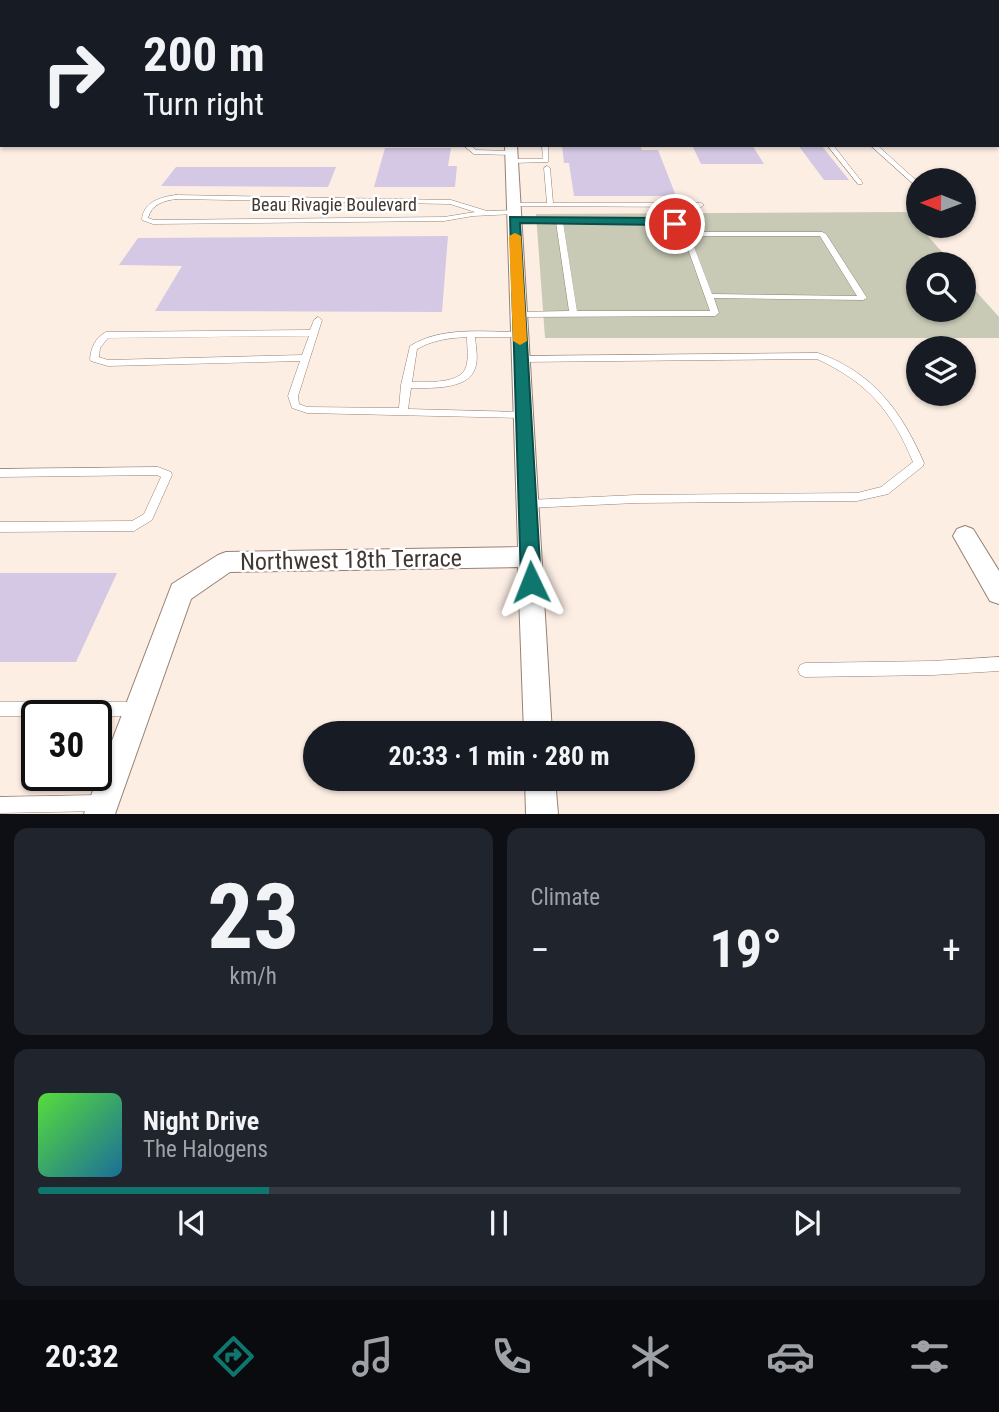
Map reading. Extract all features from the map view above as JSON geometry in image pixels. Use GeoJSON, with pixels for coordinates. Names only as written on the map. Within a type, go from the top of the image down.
{"type":"FeatureCollection","features":[{"type":"Feature","properties":{"kind":"street"},"geometry":{"type":"LineString","coordinates":[[511,153],[537,721]]}},
{"type":"Feature","properties":{"kind":"street"},"geometry":{"type":"LineString","coordinates":[[965,536],[999,593]]}},
{"type":"Feature","properties":{"kind":"street","name":"Northwest 18th Terrace"},"geometry":{"type":"LineString","coordinates":[[138,709],[181,592],[226,562],[530,557]]}},
{"type":"Feature","properties":{"kind":"street"},"geometry":{"type":"LineString","coordinates":[[101,808],[138,709]]}},
{"type":"Feature","properties":{"kind":"street"},"geometry":{"type":"LineString","coordinates":[[540,791],[541,814]]}},
{"type":"Feature","properties":{"kind":"lane"},"geometry":{"type":"LineString","coordinates":[[468,147],[474,152],[511,153],[546,161],[545,147]]}},
{"type":"Feature","properties":{"kind":"lane"},"geometry":{"type":"LineString","coordinates":[[832,147],[860,183]]}},
{"type":"Feature","properties":{"kind":"lane"},"geometry":{"type":"LineString","coordinates":[[875,147],[906,175]]}},
{"type":"Feature","properties":{"kind":"lane"},"geometry":{"type":"LineString","coordinates":[[547,168],[550,205]]}},
{"type":"Feature","properties":{"kind":"lane","name":"Beau Rivagie Boulevard"},"geometry":{"type":"LineString","coordinates":[[486,213],[451,202],[176,197],[162,199],[146,210],[144,219],[153,222],[444,219],[514,212]]}},
{"type":"Feature","properties":{"kind":"lane"},"geometry":{"type":"LineString","coordinates":[[514,212],[550,205],[701,205]]}},
{"type":"Feature","properties":{"kind":"lane"},"geometry":{"type":"LineString","coordinates":[[514,212],[559,220],[675,224],[685,233],[715,313],[519,314]]}},
{"type":"Feature","properties":{"kind":"lane"},"geometry":{"type":"LineString","coordinates":[[559,220],[573,314]]}},
{"type":"Feature","properties":{"kind":"lane"},"geometry":{"type":"LineString","coordinates":[[685,233],[822,234],[863,298],[710,296]]}},
{"type":"Feature","properties":{"kind":"lane"},"geometry":{"type":"LineString","coordinates":[[318,320],[293,396],[295,407],[307,410],[523,415]]}},
{"type":"Feature","properties":{"kind":"lane"},"geometry":{"type":"LineString","coordinates":[[306,358],[108,363],[94,359],[96,347],[106,335],[314,333]]}},
{"type":"Feature","properties":{"kind":"lane"},"geometry":{"type":"LineString","coordinates":[[403,412],[413,348],[420,342],[441,336],[520,335]]}},
{"type":"Feature","properties":{"kind":"lane"},"geometry":{"type":"LineString","coordinates":[[406,384],[449,383],[464,377],[470,370],[471,336]]}},
{"type":"Feature","properties":{"kind":"lane"},"geometry":{"type":"LineString","coordinates":[[521,359],[818,356],[845,367],[874,390],[907,432],[919,463],[884,491],[857,497],[528,504]]}},
{"type":"Feature","properties":{"kind":"lane"},"geometry":{"type":"LineString","coordinates":[[0,473],[158,471],[166,475],[148,517],[134,526],[0,527]]}},
{"type":"Feature","properties":{"kind":"lane"},"geometry":{"type":"LineString","coordinates":[[805,670],[999,664]]}},
{"type":"Feature","properties":{"kind":"lane"},"geometry":{"type":"LineString","coordinates":[[0,709],[138,709]]}},
{"type":"Feature","properties":{"kind":"lane"},"geometry":{"type":"LineString","coordinates":[[0,805],[101,808]]}},
{"type":"Feature","properties":{"kind":"green space"},"geometry":{"type":"Polygon","coordinates":[[[906,212],[906,238],[930,238],[942,252],[906,252],[906,322],[976,322],[976,291],[999,317],[999,338],[545,338],[536,214],[906,212]]]}},
{"type":"Feature","properties":{"kind":"building"},"geometry":{"type":"Polygon","coordinates":[[[562,147],[641,147],[642,150],[658,150],[676,196],[574,196],[569,163],[564,163],[562,147]]]}},
{"type":"Feature","properties":{"kind":"building"},"geometry":{"type":"Polygon","coordinates":[[[693,147],[753,147],[764,164],[701,164],[693,147]]]}},
{"type":"Feature","properties":{"kind":"building"},"geometry":{"type":"Polygon","coordinates":[[[799,147],[823,147],[849,180],[824,180],[799,147]]]}},
{"type":"Feature","properties":{"kind":"building"},"geometry":{"type":"Polygon","coordinates":[[[385,148],[451,148],[448,166],[457,166],[455,187],[374,187],[385,148]]]}},
{"type":"Feature","properties":{"kind":"building"},"geometry":{"type":"Polygon","coordinates":[[[176,167],[336,167],[328,187],[161,186],[176,167]]]}},
{"type":"Feature","properties":{"kind":"building"},"geometry":{"type":"Polygon","coordinates":[[[448,236],[442,312],[155,311],[182,266],[119,265],[138,238],[448,236]]]}},
{"type":"Feature","properties":{"kind":"building"},"geometry":{"type":"Polygon","coordinates":[[[0,573],[117,573],[76,662],[0,662],[0,573]]]}},
{"type":"Feature","properties":{"kind":"slow traffic"},"geometry":{"type":"LineString","coordinates":[[515,236],[520,341]]}},
{"type":"Feature","properties":{"kind":"route"},"geometry":{"type":"LineString","coordinates":[[531,582],[514,220],[675,224]]}}]}
